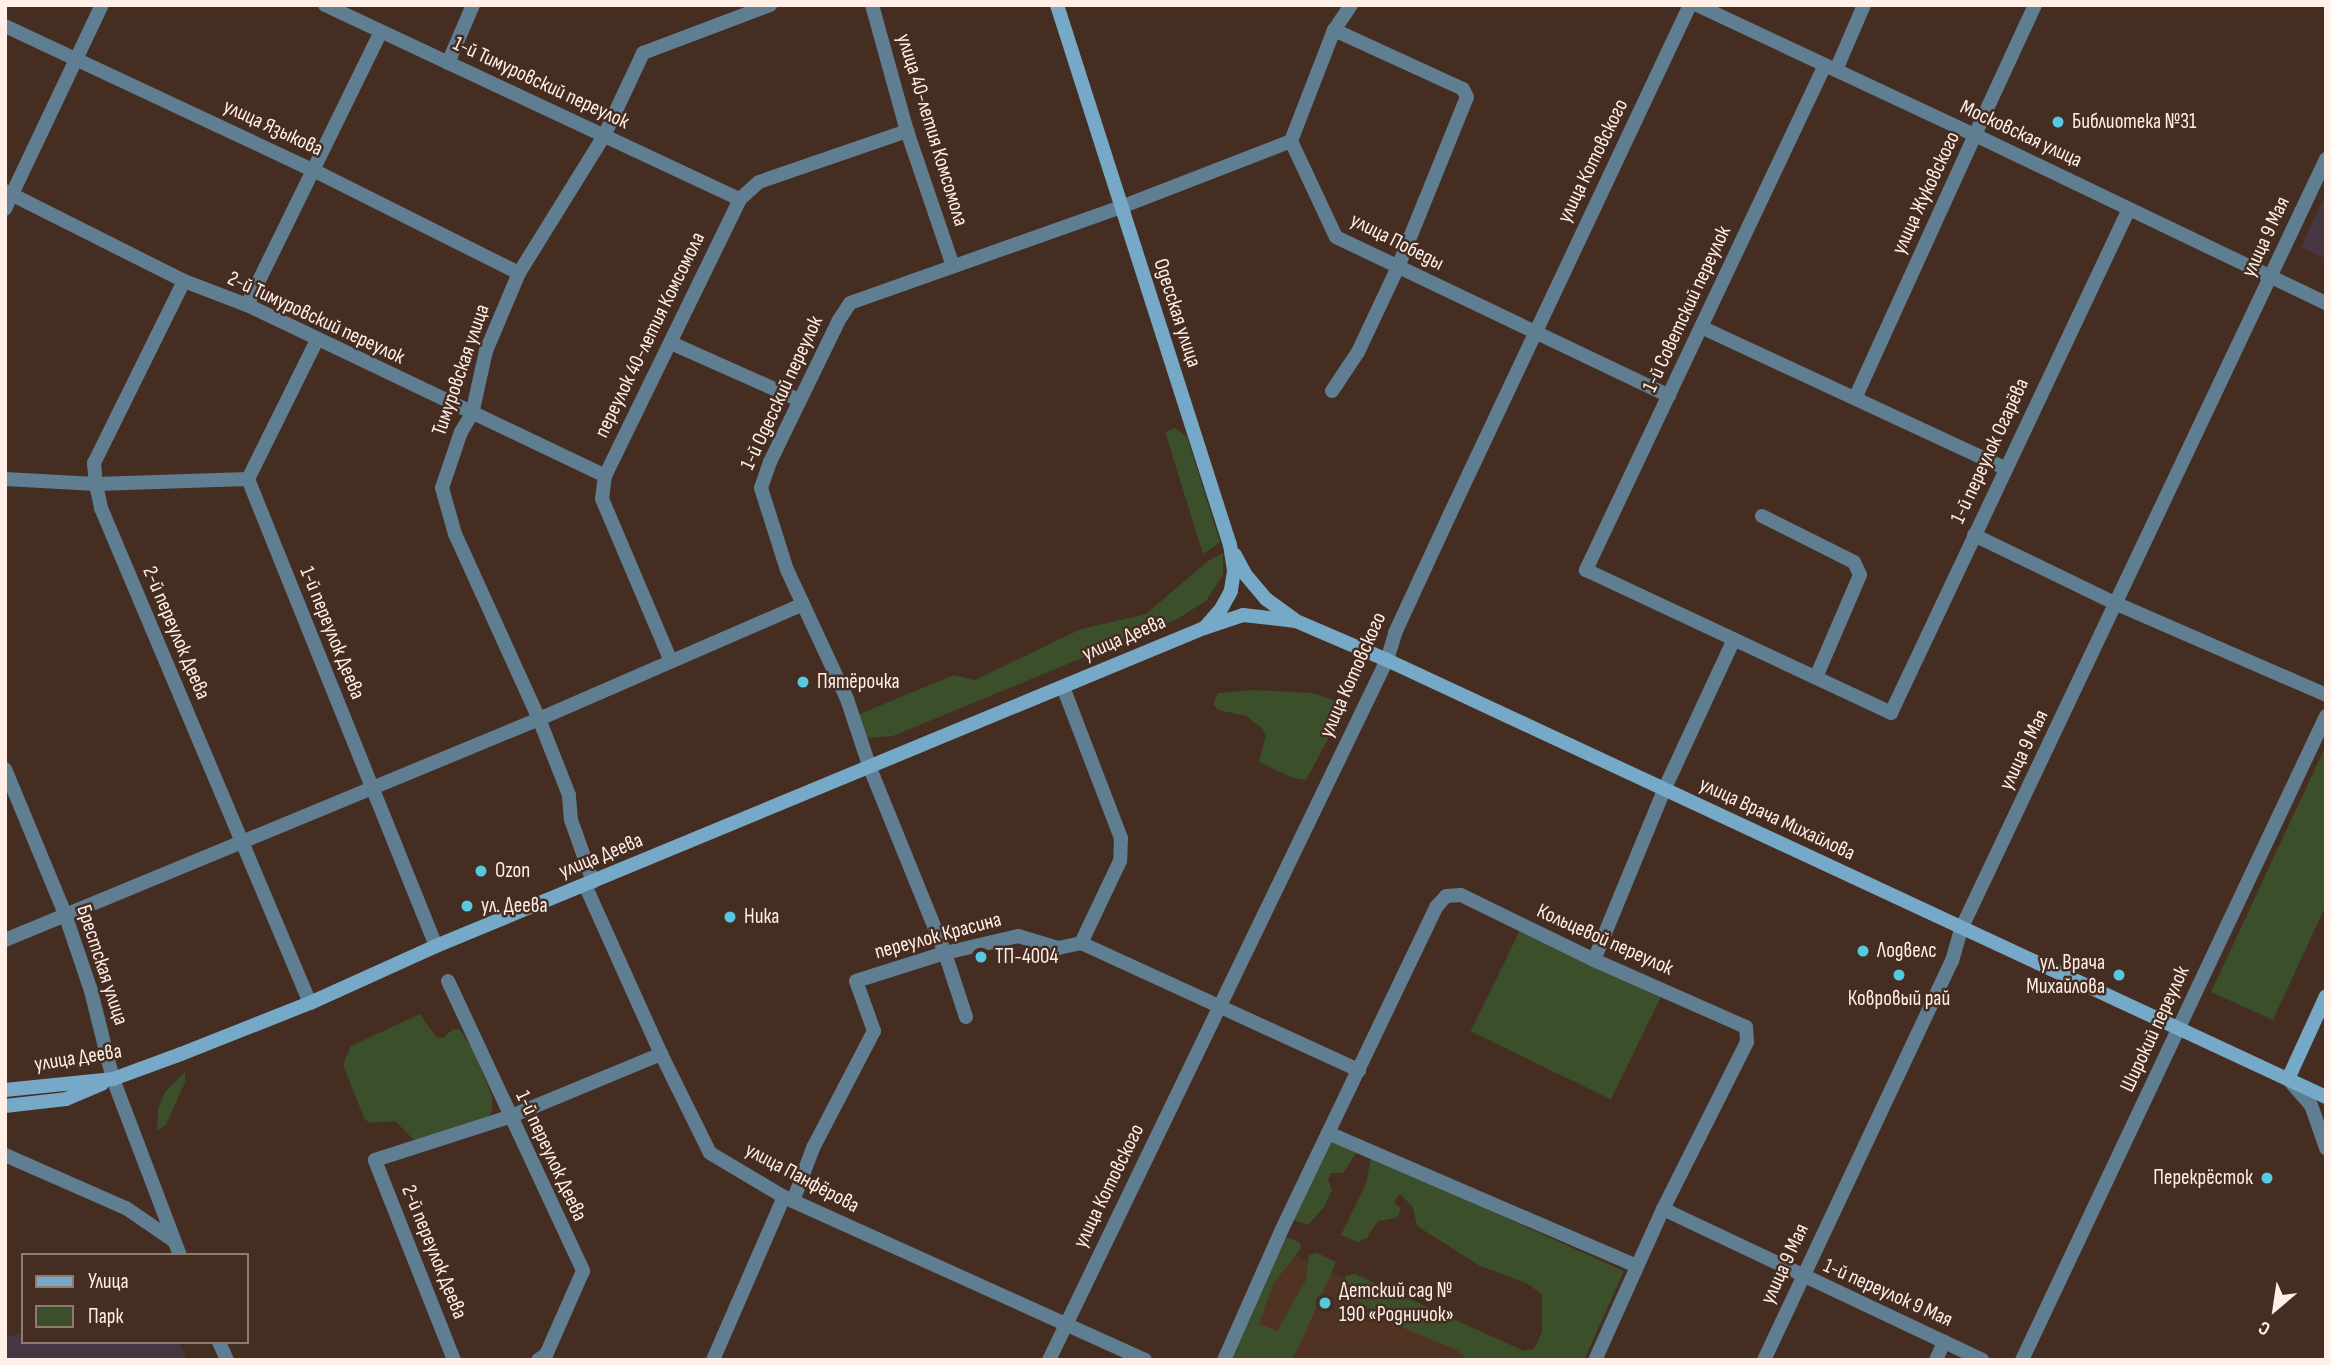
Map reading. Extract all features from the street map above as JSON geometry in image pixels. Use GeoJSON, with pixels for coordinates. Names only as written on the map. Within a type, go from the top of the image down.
{"type":"FeatureCollection","features":[{"type":"Feature","properties":{"kind":"main road","name":"Одесская улица"},"geometry":{"type":"LineString","coordinates":[[1056,5],[1230,545],[1234,571],[1231,590],[1221,609],[1203,628]]}},
{"type":"Feature","properties":{"kind":"main road"},"geometry":{"type":"LineString","coordinates":[[1230,545],[1245,574],[1259,590],[1296,621]]}},
{"type":"Feature","properties":{"kind":"main road","name":"улица Врача Михайлова"},"geometry":{"type":"LineString","coordinates":[[1203,628],[1243,615],[1296,621],[1387,660],[2326,1097]]}},
{"type":"Feature","properties":{"kind":"main road","name":"улица Деева"},"geometry":{"type":"LineString","coordinates":[[5,1090],[113,1079],[310,1003],[436,946],[1203,628]]}},
{"type":"Feature","properties":{"kind":"main road"},"geometry":{"type":"LineString","coordinates":[[2288,1079],[2326,996]]}},
{"type":"Feature","properties":{"kind":"main road"},"geometry":{"type":"LineString","coordinates":[[5,1106],[66,1099],[113,1079]]}},
{"type":"Feature","properties":{"kind":"street"},"geometry":{"type":"LineString","coordinates":[[5,209],[9,192],[102,5]]}},
{"type":"Feature","properties":{"kind":"street","name":"1-й Тимуровский переулок"},"geometry":{"type":"LineString","coordinates":[[325,5],[740,199]]}},
{"type":"Feature","properties":{"kind":"street"},"geometry":{"type":"LineString","coordinates":[[448,63],[473,5]]}},
{"type":"Feature","properties":{"kind":"street","name":"Тимуровская улица"},"geometry":{"type":"LineString","coordinates":[[589,884],[571,820],[569,795],[539,719],[455,534],[442,488],[461,432],[472,415],[486,351],[519,272],[604,136],[643,53],[770,5]]}},
{"type":"Feature","properties":{"kind":"street","name":"улица 40-летия Комсомола"},"geometry":{"type":"LineString","coordinates":[[872,5],[907,131],[953,266]]}},
{"type":"Feature","properties":{"kind":"street"},"geometry":{"type":"LineString","coordinates":[[1291,141],[1334,30],[1351,5]]}},
{"type":"Feature","properties":{"kind":"street","name":"улица Котовского"},"geometry":{"type":"LineString","coordinates":[[1049,1360],[1387,660],[1395,633],[1690,5]]}},
{"type":"Feature","properties":{"kind":"street","name":"Московская улица"},"geometry":{"type":"LineString","coordinates":[[1697,5],[2326,303]]}},
{"type":"Feature","properties":{"kind":"street","name":"1-й Советский переулок"},"geometry":{"type":"LineString","coordinates":[[1734,639],[1586,570],[1701,327],[1864,5]]}},
{"type":"Feature","properties":{"kind":"street","name":"улица Жуковского"},"geometry":{"type":"LineString","coordinates":[[1855,398],[2035,5]]}},
{"type":"Feature","properties":{"kind":"street","name":"улица Языкова"},"geometry":{"type":"LineString","coordinates":[[5,26],[314,170],[519,272]]}},
{"type":"Feature","properties":{"kind":"street"},"geometry":{"type":"LineString","coordinates":[[1332,391],[1358,352],[1398,267],[1468,97],[1463,89],[1334,30]]}},
{"type":"Feature","properties":{"kind":"street"},"geometry":{"type":"LineString","coordinates":[[247,305],[380,33]]}},
{"type":"Feature","properties":{"kind":"street","name":"переулок 40-летия Комсомола"},"geometry":{"type":"LineString","coordinates":[[670,659],[602,499],[605,477],[740,199],[759,182],[907,131]]}},
{"type":"Feature","properties":{"kind":"street","name":"1-й Одесский переулок"},"geometry":{"type":"LineString","coordinates":[[966,1017],[945,953],[870,768],[846,699],[787,570],[761,488],[799,400],[850,303],[1121,207],[1291,141]]}},
{"type":"Feature","properties":{"kind":"street","name":"улица Победы"},"geometry":{"type":"LineString","coordinates":[[1291,141],[1336,237],[1669,396]]}},
{"type":"Feature","properties":{"kind":"street","name":"улица 9 Мая"},"geometry":{"type":"LineString","coordinates":[[1764,1360],[1952,961],[1962,927],[2326,159]]}},
{"type":"Feature","properties":{"kind":"street","name":"2-й Тимуровский переулок"},"geometry":{"type":"LineString","coordinates":[[9,192],[184,281],[247,305],[605,477]]}},
{"type":"Feature","properties":{"kind":"street","name":"1-й переулок Огарёва"},"geometry":{"type":"LineString","coordinates":[[1816,677],[1891,713],[2129,209]]}},
{"type":"Feature","properties":{"kind":"street","name":"2-й переулок Деева"},"geometry":{"type":"LineString","coordinates":[[184,281],[94,463],[96,484],[101,508],[310,1003]]}},
{"type":"Feature","properties":{"kind":"street"},"geometry":{"type":"LineString","coordinates":[[1701,327],[2005,468]]}},
{"type":"Feature","properties":{"kind":"street"},"geometry":{"type":"LineString","coordinates":[[5,479],[96,484],[248,479],[317,340]]}},
{"type":"Feature","properties":{"kind":"street"},"geometry":{"type":"LineString","coordinates":[[671,343],[799,400]]}},
{"type":"Feature","properties":{"kind":"street","name":"1-й переулок Деева"},"geometry":{"type":"LineString","coordinates":[[248,479],[436,946]]}},
{"type":"Feature","properties":{"kind":"street"},"geometry":{"type":"LineString","coordinates":[[1594,960],[1664,790],[1734,639],[1816,677],[1860,575],[1854,562],[1762,516]]}},
{"type":"Feature","properties":{"kind":"street"},"geometry":{"type":"LineString","coordinates":[[1974,535],[2117,604],[2326,695]]}},
{"type":"Feature","properties":{"kind":"street"},"geometry":{"type":"LineString","coordinates":[[5,940],[539,719],[670,659],[803,604]]}},
{"type":"Feature","properties":{"kind":"street"},"geometry":{"type":"LineString","coordinates":[[1062,687],[1121,838],[1120,861],[1081,943],[1359,1070]]}},
{"type":"Feature","properties":{"kind":"street","name":"Широкий переулок"},"geometry":{"type":"LineString","coordinates":[[2022,1360],[2326,716]]}},
{"type":"Feature","properties":{"kind":"street","name":"Брестская улица"},"geometry":{"type":"LineString","coordinates":[[5,769],[65,914],[91,991],[113,1079],[179,1253]]}},
{"type":"Feature","properties":{"kind":"street","name":"улица Панфёрова"},"geometry":{"type":"LineString","coordinates":[[589,884],[661,1054],[710,1153],[788,1199],[1145,1360]]}},
{"type":"Feature","properties":{"kind":"street","name":"Кольцевой переулок"},"geometry":{"type":"LineString","coordinates":[[1224,1360],[1328,1133],[1437,906],[1446,896],[1461,895],[1594,960],[1746,1027],[1747,1042],[1663,1209],[1595,1360]]}},
{"type":"Feature","properties":{"kind":"street","name":"переулок Красина"},"geometry":{"type":"LineString","coordinates":[[713,1360],[788,1199],[874,1031],[856,981],[945,953],[1018,936],[1058,948],[1081,943]]}},
{"type":"Feature","properties":{"kind":"street","name":"1-й переулок Деева"},"geometry":{"type":"LineString","coordinates":[[448,981],[583,1272],[547,1358]]}},
{"type":"Feature","properties":{"kind":"street"},"geometry":{"type":"LineString","coordinates":[[509,1117],[661,1054]]}},
{"type":"Feature","properties":{"kind":"street"},"geometry":{"type":"LineString","coordinates":[[2288,1079],[2311,1105],[2325,1142]]}},
{"type":"Feature","properties":{"kind":"street","name":"2-й переулок Деева"},"geometry":{"type":"LineString","coordinates":[[454,1360],[375,1160],[509,1117]]}},
{"type":"Feature","properties":{"kind":"street"},"geometry":{"type":"LineString","coordinates":[[1328,1133],[1637,1266]]}},
{"type":"Feature","properties":{"kind":"street"},"geometry":{"type":"LineString","coordinates":[[5,1154],[126,1208],[174,1241]]}},
{"type":"Feature","properties":{"kind":"street","name":"1-й переулок 9 Мая"},"geometry":{"type":"LineString","coordinates":[[1663,1209],[1982,1360]]}},
{"type":"Feature","properties":{"kind":"street"},"geometry":{"type":"LineString","coordinates":[[1936,1360],[1944,1342]]}},
{"type":"Feature","properties":{"kind":"street"},"geometry":{"type":"LineString","coordinates":[[220,1344],[227,1360]]}},
{"type":"Feature","properties":{"kind":"shaded area"},"geometry":{"type":"Polygon","coordinates":[[[2326,193],[2326,259],[2301,247],[2326,193]]]}},
{"type":"Feature","properties":{"kind":"shaded area","name":"Детский сад № 190 «Родничок»"},"geometry":{"type":"Polygon","coordinates":[[[1279,1247],[1514,1360],[1230,1360],[1279,1247]]]}},
{"type":"Feature","properties":{"kind":"shaded area"},"geometry":{"type":"Polygon","coordinates":[[[21,1333],[21,1344],[180,1344],[187,1360],[5,1360],[5,1338],[21,1333]]]}},
{"type":"Feature","properties":{"kind":"green space"},"geometry":{"type":"Polygon","coordinates":[[[1175,428],[1187,437],[1220,542],[1203,554],[1165,432],[1175,428]]]}},
{"type":"Feature","properties":{"kind":"green space"},"geometry":{"type":"Polygon","coordinates":[[[1223,553],[1223,575],[1206,601],[1177,619],[893,736],[866,738],[857,715],[954,675],[975,680],[1081,629],[1146,614],[1208,561],[1223,553]]]}},
{"type":"Feature","properties":{"kind":"green space"},"geometry":{"type":"Polygon","coordinates":[[[1255,690],[1312,693],[1333,700],[1344,709],[1306,780],[1293,778],[1259,762],[1266,735],[1262,728],[1246,716],[1218,710],[1213,704],[1218,693],[1255,690]]]}},
{"type":"Feature","properties":{"kind":"green space"},"geometry":{"type":"Polygon","coordinates":[[[2326,745],[2326,905],[2273,1020],[2211,992],[2326,745]]]}},
{"type":"Feature","properties":{"kind":"green space"},"geometry":{"type":"Polygon","coordinates":[[[1522,926],[1662,994],[1611,1100],[1471,1031],[1522,926]]]}},
{"type":"Feature","properties":{"kind":"green space"},"geometry":{"type":"Polygon","coordinates":[[[420,1014],[436,1037],[443,1038],[453,1029],[460,1030],[472,1048],[492,1096],[492,1110],[486,1122],[426,1143],[414,1140],[395,1121],[371,1123],[365,1120],[343,1065],[351,1046],[420,1014]]]}},
{"type":"Feature","properties":{"kind":"green space"},"geometry":{"type":"Polygon","coordinates":[[[185,1072],[185,1082],[166,1125],[157,1131],[158,1109],[165,1092],[185,1072]]]}},
{"type":"Feature","properties":{"kind":"green space"},"geometry":{"type":"Polygon","coordinates":[[[1327,1137],[1358,1150],[1343,1173],[1331,1173],[1328,1180],[1332,1190],[1324,1207],[1308,1225],[1291,1219],[1327,1137]]]}},
{"type":"Feature","properties":{"kind":"green space"},"geometry":{"type":"Polygon","coordinates":[[[1371,1157],[1624,1271],[1584,1360],[1467,1360],[1457,1350],[1394,1324],[1346,1293],[1345,1276],[1355,1274],[1524,1351],[1534,1349],[1542,1332],[1542,1294],[1526,1283],[1480,1266],[1417,1226],[1413,1207],[1400,1194],[1394,1202],[1401,1209],[1397,1218],[1378,1221],[1367,1238],[1358,1242],[1341,1235],[1366,1184],[1371,1157]]]}},
{"type":"Feature","properties":{"kind":"green space"},"geometry":{"type":"Polygon","coordinates":[[[1284,1236],[1299,1242],[1301,1248],[1273,1284],[1259,1324],[1277,1331],[1306,1280],[1309,1255],[1317,1253],[1336,1262],[1303,1338],[1291,1360],[1230,1360],[1284,1236]]]}},
{"type":"Feature","properties":{"kind":"place","name":"Библиотека №31"},"geometry":{"type":"Point","coordinates":[2058,122]}},
{"type":"Feature","properties":{"kind":"place","name":"Пятёрочка"},"geometry":{"type":"Point","coordinates":[803,682]}},
{"type":"Feature","properties":{"kind":"place","name":"Ozon"},"geometry":{"type":"Point","coordinates":[481,871]}},
{"type":"Feature","properties":{"kind":"place","name":"ул. Деева"},"geometry":{"type":"Point","coordinates":[467,906]}},
{"type":"Feature","properties":{"kind":"place","name":"Ника"},"geometry":{"type":"Point","coordinates":[730,917]}},
{"type":"Feature","properties":{"kind":"place","name":"Лодвелс"},"geometry":{"type":"Point","coordinates":[1863,951]}},
{"type":"Feature","properties":{"kind":"place","name":"ТП-4004"},"geometry":{"type":"Point","coordinates":[981,957]}},
{"type":"Feature","properties":{"kind":"place","name":"Ковровый рай"},"geometry":{"type":"Point","coordinates":[1899,975]}},
{"type":"Feature","properties":{"kind":"place","name":"ул. Врача Михайлова"},"geometry":{"type":"Point","coordinates":[2119,975]}},
{"type":"Feature","properties":{"kind":"place","name":"Перекрёсток"},"geometry":{"type":"Point","coordinates":[2267,1178]}},
{"type":"Feature","properties":{"kind":"place","name":"Детский сад № 190 «Родничок»"},"geometry":{"type":"Point","coordinates":[1325,1303]}}]}
